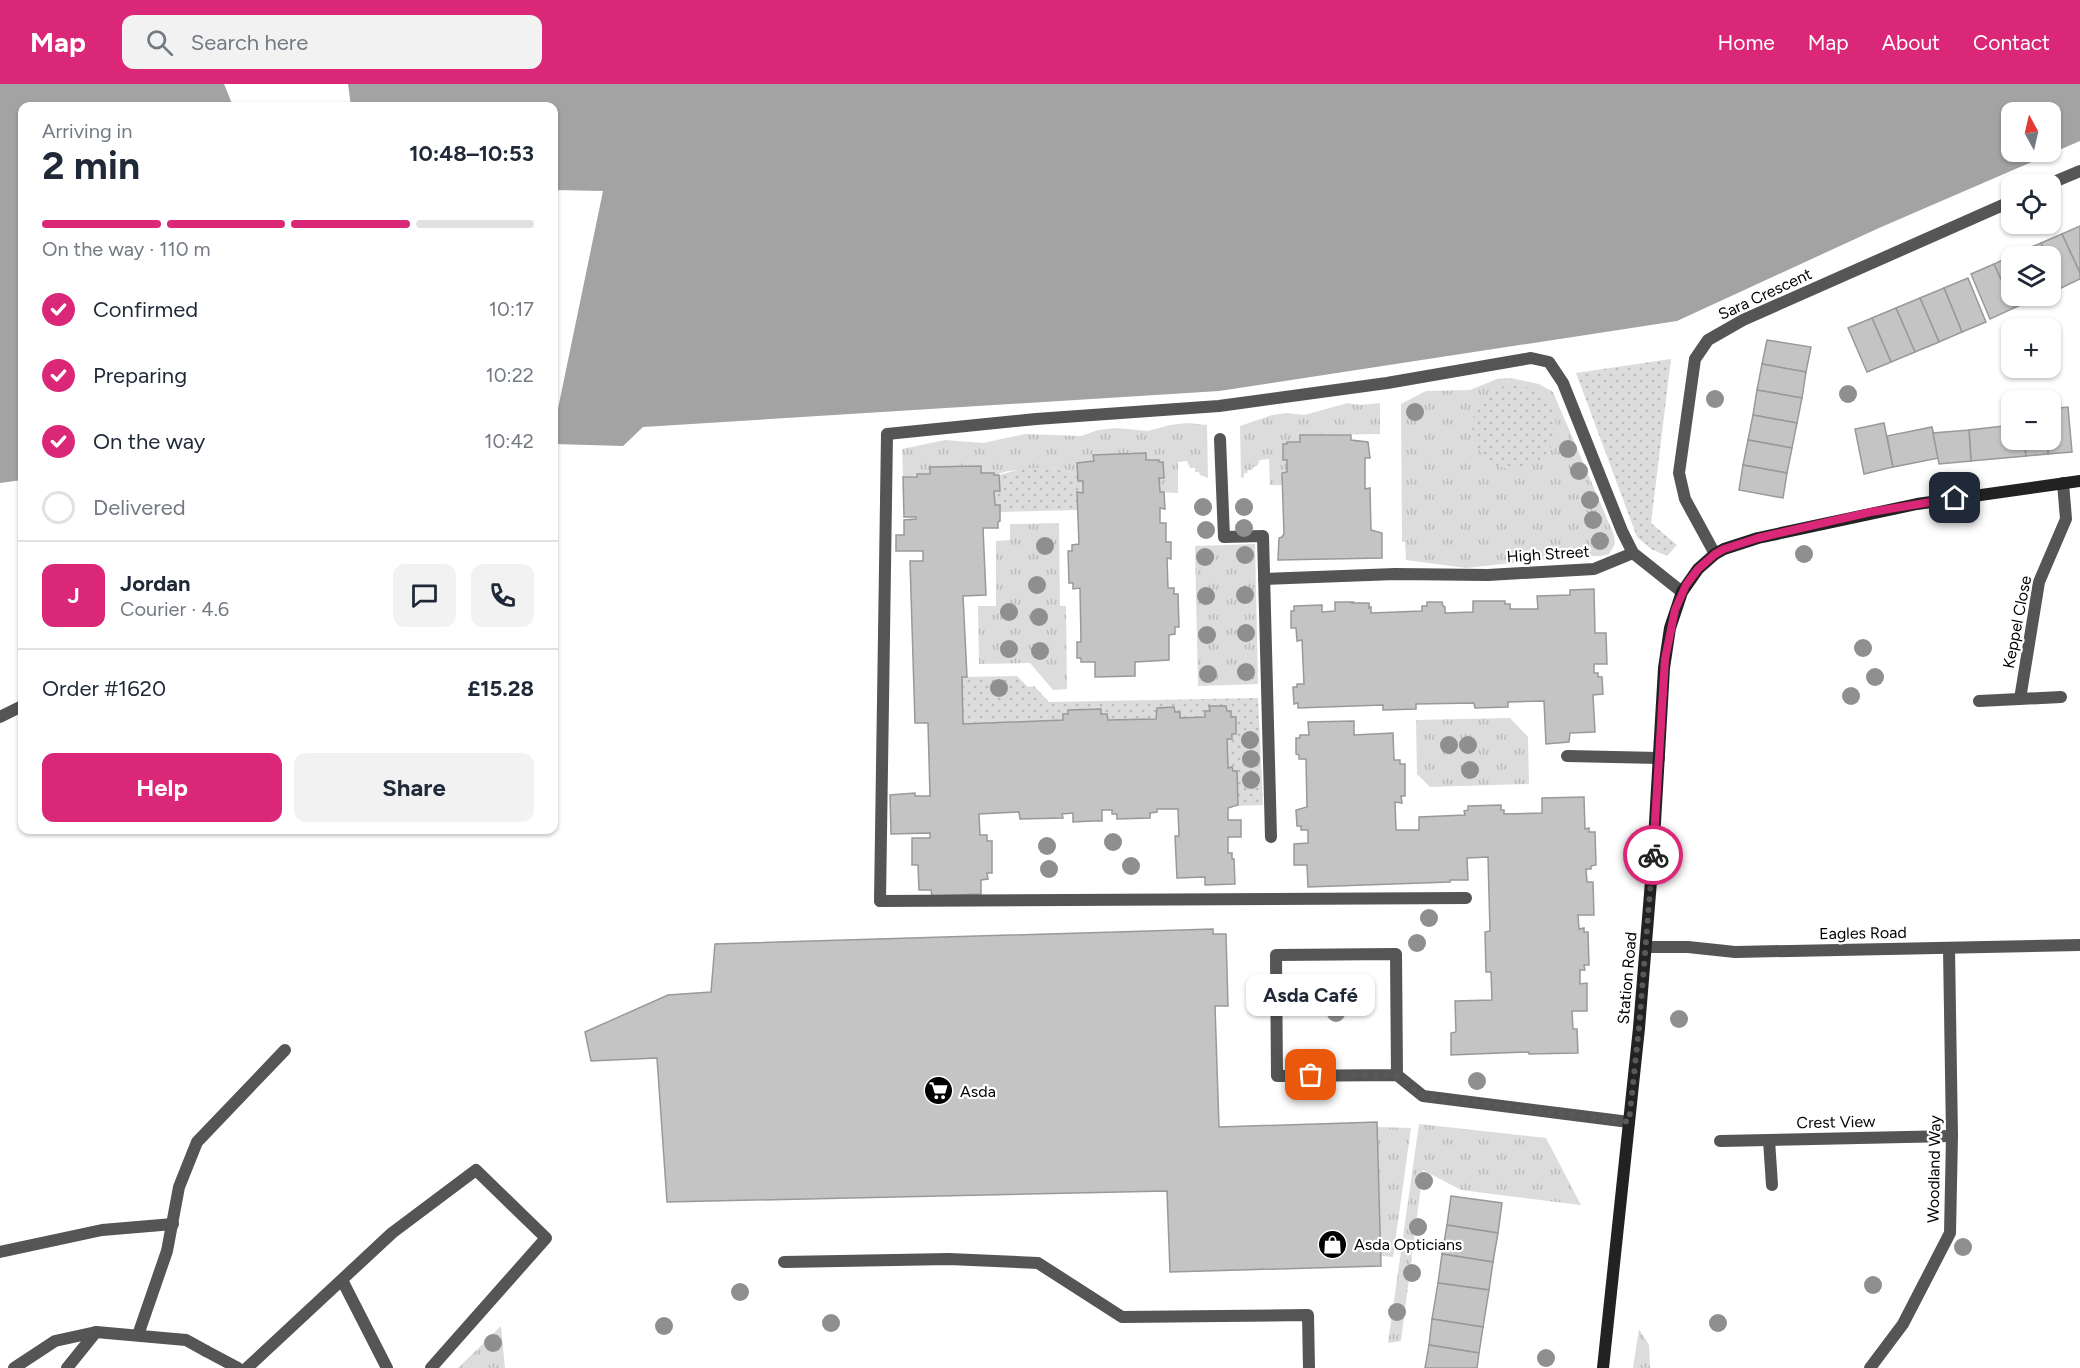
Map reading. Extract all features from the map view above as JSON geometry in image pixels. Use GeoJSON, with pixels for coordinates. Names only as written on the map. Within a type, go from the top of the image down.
{"type":"FeatureCollection","features":[{"type":"Feature","properties":{"kind":"main road"},"geometry":{"type":"LineString","coordinates":[[1682,592],[1698,569],[1715,554],[1758,538],[1871,512],[1946,499],[2080,481]]}},
{"type":"Feature","properties":{"kind":"main road","name":"Station Road"},"geometry":{"type":"LineString","coordinates":[[1603,1368],[1646,947],[1665,659],[1673,618],[1682,592]]}},
{"type":"Feature","properties":{"kind":"street"},"geometry":{"type":"LineString","coordinates":[[2061,179],[2080,171]]}},
{"type":"Feature","properties":{"kind":"street","name":"Sara Crescent"},"geometry":{"type":"LineString","coordinates":[[1715,554],[1685,499],[1679,473],[1695,359],[1708,340],[1743,320],[2001,206]]}},
{"type":"Feature","properties":{"kind":"street"},"geometry":{"type":"LineString","coordinates":[[1466,898],[880,901],[887,434],[1036,419],[1219,406],[1387,383],[1531,358],[1549,362],[1563,383],[1633,553],[1682,592]]}},
{"type":"Feature","properties":{"kind":"street"},"geometry":{"type":"LineString","coordinates":[[1220,439],[1224,537],[1263,536],[1271,837]]}},
{"type":"Feature","properties":{"kind":"street","name":"Keppel Close"},"geometry":{"type":"LineString","coordinates":[[2020,699],[2039,582],[2066,519],[2063,483]]}},
{"type":"Feature","properties":{"kind":"street","name":"High Street"},"geometry":{"type":"LineString","coordinates":[[1264,579],[1395,574],[1488,575],[1594,569],[1633,553]]}},
{"type":"Feature","properties":{"kind":"street"},"geometry":{"type":"LineString","coordinates":[[1979,701],[2061,697]]}},
{"type":"Feature","properties":{"kind":"street"},"geometry":{"type":"LineString","coordinates":[[0,717],[18,708]]}},
{"type":"Feature","properties":{"kind":"street"},"geometry":{"type":"LineString","coordinates":[[1567,756],[1659,758]]}},
{"type":"Feature","properties":{"kind":"street","name":"Eagles Road"},"geometry":{"type":"LineString","coordinates":[[1646,947],[1688,947],[1735,952],[2080,945]]}},
{"type":"Feature","properties":{"kind":"street","name":"Woodland Way"},"geometry":{"type":"LineString","coordinates":[[1870,1368],[1903,1324],[1950,1233],[1952,1136],[1949,948]]}},
{"type":"Feature","properties":{"kind":"street"},"geometry":{"type":"LineString","coordinates":[[1397,1075],[1396,954],[1276,955],[1277,1076],[1397,1075],[1423,1096],[1629,1122]]}},
{"type":"Feature","properties":{"kind":"street"},"geometry":{"type":"LineString","coordinates":[[138,1335],[167,1251],[179,1186],[197,1142],[285,1050]]}},
{"type":"Feature","properties":{"kind":"street","name":"Crest View"},"geometry":{"type":"LineString","coordinates":[[1720,1141],[1952,1136]]}},
{"type":"Feature","properties":{"kind":"street"},"geometry":{"type":"LineString","coordinates":[[1769,1140],[1772,1185]]}},
{"type":"Feature","properties":{"kind":"street"},"geometry":{"type":"LineString","coordinates":[[247,1368],[392,1233],[476,1170],[546,1238],[431,1368]]}},
{"type":"Feature","properties":{"kind":"street"},"geometry":{"type":"LineString","coordinates":[[0,1252],[102,1230],[173,1224]]}},
{"type":"Feature","properties":{"kind":"street"},"geometry":{"type":"LineString","coordinates":[[784,1262],[948,1259],[1038,1263],[1122,1317],[1308,1315],[1310,1368]]}},
{"type":"Feature","properties":{"kind":"street"},"geometry":{"type":"LineString","coordinates":[[342,1280],[387,1368]]}},
{"type":"Feature","properties":{"kind":"street"},"geometry":{"type":"LineString","coordinates":[[67,1368],[96,1332]]}},
{"type":"Feature","properties":{"kind":"street"},"geometry":{"type":"LineString","coordinates":[[14,1368],[55,1341],[96,1332],[186,1340],[238,1368]]}},
{"type":"Feature","properties":{"kind":"green space"},"geometry":{"type":"Polygon","coordinates":[[[1671,359],[1651,523],[1677,545],[1667,556],[1651,549],[1637,537],[1576,373],[1671,359]]]}},
{"type":"Feature","properties":{"kind":"green space"},"geometry":{"type":"Polygon","coordinates":[[[1511,378],[1539,384],[1553,392],[1614,535],[1615,544],[1609,554],[1601,556],[1577,556],[1466,568],[1406,560],[1405,542],[1402,542],[1401,404],[1426,391],[1470,390],[1497,379],[1511,378]]]}},
{"type":"Feature","properties":{"kind":"green space"},"geometry":{"type":"Polygon","coordinates":[[[1506,385],[1522,385],[1538,392],[1549,403],[1556,419],[1553,443],[1544,457],[1522,469],[1506,469],[1490,462],[1479,451],[1472,435],[1472,419],[1479,403],[1490,392],[1506,385]]]}},
{"type":"Feature","properties":{"kind":"green space"},"geometry":{"type":"Polygon","coordinates":[[[1348,403],[1360,405],[1380,403],[1380,434],[1300,435],[1300,442],[1283,444],[1283,460],[1287,460],[1287,472],[1282,473],[1283,485],[1270,485],[1269,459],[1260,460],[1257,466],[1244,473],[1244,477],[1241,478],[1240,426],[1272,415],[1287,413],[1304,415],[1348,403]]]}},
{"type":"Feature","properties":{"kind":"green space"},"geometry":{"type":"Polygon","coordinates":[[[1187,423],[1207,425],[1208,478],[1195,472],[1195,468],[1190,468],[1187,461],[1178,462],[1178,493],[1160,492],[1159,478],[1164,477],[1163,462],[1146,460],[1146,453],[1094,455],[1094,461],[1082,462],[1078,474],[1053,468],[1008,471],[994,475],[993,473],[981,473],[980,466],[930,467],[930,474],[903,477],[902,449],[945,440],[983,443],[1025,434],[1081,436],[1098,430],[1117,428],[1148,431],[1187,423]]]}},
{"type":"Feature","properties":{"kind":"green space"},"geometry":{"type":"Polygon","coordinates":[[[1026,468],[1053,468],[1078,474],[1083,481],[1083,493],[1077,493],[1078,510],[1000,512],[1000,505],[995,505],[994,491],[1000,491],[999,475],[1026,468]]]}},
{"type":"Feature","properties":{"kind":"green space"},"geometry":{"type":"Polygon","coordinates":[[[1059,523],[1060,606],[1066,606],[1067,689],[1053,690],[1030,663],[979,664],[978,606],[996,606],[996,541],[1010,540],[1010,524],[1059,523]]]}},
{"type":"Feature","properties":{"kind":"green space"},"geometry":{"type":"Polygon","coordinates":[[[1255,544],[1258,684],[1198,686],[1195,546],[1255,544]]]}},
{"type":"Feature","properties":{"kind":"green space"},"geometry":{"type":"Polygon","coordinates":[[[1017,676],[1028,687],[1034,686],[1049,702],[1258,698],[1263,805],[1234,806],[1238,804],[1237,771],[1228,768],[1227,739],[1232,739],[1232,734],[1236,734],[1236,718],[1231,717],[1231,711],[1227,711],[1226,706],[1209,706],[1210,711],[1205,717],[1180,718],[1180,712],[1175,712],[1174,707],[1157,708],[1156,719],[1108,720],[1107,714],[1101,714],[1101,709],[1068,714],[1063,720],[963,724],[962,677],[1017,676]]]}},
{"type":"Feature","properties":{"kind":"green space"},"geometry":{"type":"Polygon","coordinates":[[[1510,718],[1528,737],[1529,784],[1430,787],[1417,774],[1416,720],[1510,718]]]}},
{"type":"Feature","properties":{"kind":"green space"},"geometry":{"type":"Polygon","coordinates":[[[1419,1124],[1546,1138],[1581,1205],[1461,1190],[1423,1170],[1401,1341],[1388,1343],[1419,1124]]]}},
{"type":"Feature","properties":{"kind":"green space"},"geometry":{"type":"Polygon","coordinates":[[[1377,1127],[1411,1128],[1393,1257],[1381,1256],[1377,1127]]]}},
{"type":"Feature","properties":{"kind":"green space"},"geometry":{"type":"Polygon","coordinates":[[[501,1326],[505,1368],[458,1368],[501,1326]]]}},
{"type":"Feature","properties":{"kind":"green space"},"geometry":{"type":"Polygon","coordinates":[[[1639,1329],[1649,1345],[1650,1368],[1633,1368],[1639,1329]]]}},
{"type":"Feature","properties":{"kind":"shaded area"},"geometry":{"type":"Polygon","coordinates":[[[0,84],[224,84],[231,102],[18,102],[18,481],[0,483],[0,84]]]}},
{"type":"Feature","properties":{"kind":"shaded area"},"geometry":{"type":"Polygon","coordinates":[[[348,84],[2080,84],[2080,141],[2061,149],[2061,102],[2001,102],[2001,162],[2031,162],[1879,228],[1677,321],[1219,391],[643,427],[623,446],[558,444],[558,409],[603,191],[558,190],[558,102],[350,102],[348,84]]]}},
{"type":"Feature","properties":{"kind":"building"},"geometry":{"type":"Polygon","coordinates":[[[2080,226],[2080,273],[2062,234],[2080,226]]]}},
{"type":"Feature","properties":{"kind":"building"},"geometry":{"type":"Polygon","coordinates":[[[2062,234],[2080,273],[2080,279],[2061,288],[2061,246],[2042,246],[2041,243],[2062,234]]]}},
{"type":"Feature","properties":{"kind":"building"},"geometry":{"type":"Polygon","coordinates":[[[2001,261],[2001,279],[1994,264],[2001,261]]]}},
{"type":"Feature","properties":{"kind":"building"},"geometry":{"type":"Polygon","coordinates":[[[1994,264],[2001,279],[2001,306],[2013,306],[2014,308],[1990,319],[1971,274],[1994,264]]]}},
{"type":"Feature","properties":{"kind":"building"},"geometry":{"type":"Polygon","coordinates":[[[1968,278],[1986,322],[1962,332],[1944,288],[1968,278]]]}},
{"type":"Feature","properties":{"kind":"building"},"geometry":{"type":"Polygon","coordinates":[[[1944,288],[1962,332],[1939,342],[1920,298],[1944,288]]]}},
{"type":"Feature","properties":{"kind":"building"},"geometry":{"type":"Polygon","coordinates":[[[1920,298],[1939,342],[1915,352],[1896,308],[1920,298]]]}},
{"type":"Feature","properties":{"kind":"building"},"geometry":{"type":"Polygon","coordinates":[[[1896,308],[1915,352],[1891,362],[1872,318],[1896,308]]]}},
{"type":"Feature","properties":{"kind":"building"},"geometry":{"type":"Polygon","coordinates":[[[1872,318],[1891,362],[1867,372],[1848,328],[1872,318]]]}},
{"type":"Feature","properties":{"kind":"building"},"geometry":{"type":"Polygon","coordinates":[[[1767,340],[1811,347],[1806,372],[1762,364],[1767,340]]]}},
{"type":"Feature","properties":{"kind":"building"},"geometry":{"type":"Polygon","coordinates":[[[1762,364],[1806,372],[1802,398],[1757,390],[1762,364]]]}},
{"type":"Feature","properties":{"kind":"building"},"geometry":{"type":"Polygon","coordinates":[[[1757,390],[1802,398],[1797,423],[1753,415],[1757,390]]]}},
{"type":"Feature","properties":{"kind":"building"},"geometry":{"type":"Polygon","coordinates":[[[2068,407],[2072,452],[2048,454],[2048,450],[2061,450],[2061,408],[2068,407]]]}},
{"type":"Feature","properties":{"kind":"building"},"geometry":{"type":"Polygon","coordinates":[[[1753,415],[1797,423],[1792,448],[1748,440],[1753,415]]]}},
{"type":"Feature","properties":{"kind":"building"},"geometry":{"type":"Polygon","coordinates":[[[1884,423],[1893,467],[1864,474],[1855,429],[1884,423]]]}},
{"type":"Feature","properties":{"kind":"building"},"geometry":{"type":"Polygon","coordinates":[[[2001,426],[2001,450],[2025,450],[2026,456],[1971,461],[1969,430],[2001,426]]]}},
{"type":"Feature","properties":{"kind":"building"},"geometry":{"type":"Polygon","coordinates":[[[1932,427],[1939,458],[1893,467],[1887,436],[1932,427]]]}},
{"type":"Feature","properties":{"kind":"building"},"geometry":{"type":"Polygon","coordinates":[[[1969,430],[1971,461],[1939,464],[1933,433],[1969,430]]]}},
{"type":"Feature","properties":{"kind":"building"},"geometry":{"type":"Polygon","coordinates":[[[1300,435],[1351,435],[1351,440],[1368,442],[1370,458],[1365,458],[1365,489],[1370,488],[1371,530],[1382,533],[1382,558],[1278,560],[1279,538],[1284,534],[1282,473],[1287,472],[1287,460],[1283,460],[1283,444],[1300,442],[1300,435]]]}},
{"type":"Feature","properties":{"kind":"building"},"geometry":{"type":"Polygon","coordinates":[[[1748,440],[1792,448],[1787,473],[1743,465],[1748,440]]]}},
{"type":"Feature","properties":{"kind":"building"},"geometry":{"type":"Polygon","coordinates":[[[2025,450],[2048,450],[2048,454],[2026,456],[2025,450]]]}},
{"type":"Feature","properties":{"kind":"building"},"geometry":{"type":"Polygon","coordinates":[[[1146,453],[1146,460],[1163,462],[1164,478],[1159,478],[1160,492],[1164,492],[1165,509],[1160,508],[1160,523],[1166,523],[1166,542],[1171,542],[1171,559],[1167,558],[1168,588],[1174,588],[1174,594],[1178,594],[1179,627],[1175,627],[1175,634],[1169,635],[1169,660],[1135,662],[1135,676],[1095,677],[1095,662],[1081,662],[1081,658],[1077,658],[1077,642],[1081,642],[1080,588],[1073,589],[1073,583],[1069,583],[1068,551],[1072,551],[1072,545],[1079,544],[1077,492],[1083,493],[1083,481],[1078,481],[1077,463],[1094,461],[1093,455],[1146,453]]]}},
{"type":"Feature","properties":{"kind":"building"},"geometry":{"type":"Polygon","coordinates":[[[1743,465],[1787,473],[1783,498],[1739,490],[1743,465]]]}},
{"type":"Feature","properties":{"kind":"building"},"geometry":{"type":"Polygon","coordinates":[[[981,466],[981,473],[999,475],[1000,491],[994,491],[995,505],[1000,505],[1000,521],[998,528],[983,528],[986,595],[963,596],[967,677],[962,677],[963,724],[1063,720],[1063,714],[1068,714],[1068,710],[1101,709],[1101,714],[1107,714],[1108,720],[1156,719],[1157,708],[1174,707],[1175,712],[1180,712],[1180,718],[1205,717],[1205,711],[1210,711],[1209,706],[1226,706],[1227,711],[1231,711],[1231,717],[1236,717],[1236,734],[1232,734],[1232,739],[1227,739],[1228,768],[1232,767],[1233,771],[1237,771],[1238,805],[1228,808],[1228,820],[1241,820],[1241,837],[1228,837],[1228,853],[1232,853],[1232,859],[1234,859],[1235,884],[1205,885],[1205,877],[1177,878],[1175,836],[1179,836],[1178,809],[1157,809],[1157,812],[1150,813],[1150,818],[1117,819],[1117,814],[1112,814],[1112,810],[1102,810],[1102,821],[1073,822],[1073,813],[1062,814],[1063,818],[1020,819],[1019,812],[979,814],[980,835],[987,835],[987,841],[992,841],[992,873],[987,873],[988,879],[981,880],[981,894],[932,896],[931,890],[919,890],[918,865],[912,865],[912,838],[930,838],[930,833],[891,834],[890,795],[915,793],[915,796],[930,796],[928,723],[915,723],[910,561],[923,561],[923,551],[896,551],[896,535],[904,535],[904,520],[916,519],[916,517],[904,517],[903,477],[930,474],[930,467],[981,466]]]}},
{"type":"Feature","properties":{"kind":"building"},"geometry":{"type":"Polygon","coordinates":[[[1594,589],[1595,633],[1606,633],[1607,664],[1594,664],[1594,673],[1602,677],[1603,694],[1593,695],[1595,732],[1570,733],[1569,742],[1546,744],[1544,701],[1508,702],[1508,707],[1475,708],[1474,703],[1416,704],[1416,709],[1383,710],[1383,705],[1298,708],[1298,703],[1294,704],[1293,687],[1297,687],[1297,684],[1304,684],[1302,640],[1297,641],[1296,628],[1291,628],[1291,611],[1294,611],[1294,606],[1322,605],[1322,612],[1335,611],[1335,602],[1369,603],[1371,613],[1422,611],[1422,606],[1427,606],[1427,602],[1442,602],[1445,613],[1473,612],[1473,601],[1505,601],[1505,604],[1510,604],[1510,609],[1538,609],[1537,596],[1570,595],[1570,590],[1594,589]]]}},
{"type":"Feature","properties":{"kind":"building"},"geometry":{"type":"Polygon","coordinates":[[[1354,721],[1354,735],[1393,733],[1394,760],[1400,760],[1400,764],[1405,764],[1405,796],[1401,796],[1402,803],[1395,802],[1396,830],[1419,830],[1419,817],[1465,815],[1464,811],[1468,810],[1468,806],[1501,805],[1504,814],[1542,813],[1542,798],[1584,797],[1585,829],[1589,828],[1589,832],[1595,832],[1596,865],[1591,866],[1591,869],[1586,869],[1587,882],[1593,882],[1594,915],[1578,915],[1579,929],[1584,928],[1584,932],[1588,932],[1589,965],[1584,965],[1585,970],[1580,970],[1580,984],[1587,983],[1587,1011],[1572,1011],[1573,1029],[1577,1029],[1578,1053],[1451,1055],[1451,1033],[1456,1032],[1455,1001],[1492,1000],[1491,972],[1486,972],[1485,932],[1490,931],[1488,857],[1467,858],[1468,880],[1308,887],[1307,865],[1294,865],[1294,844],[1308,843],[1308,830],[1301,830],[1301,826],[1297,826],[1296,810],[1307,807],[1306,759],[1299,759],[1299,755],[1296,754],[1296,738],[1300,738],[1300,735],[1309,735],[1308,722],[1354,721]]]}},
{"type":"Feature","properties":{"kind":"building","name":"Asda"},"geometry":{"type":"Polygon","coordinates":[[[1213,929],[1213,934],[1226,934],[1228,1006],[1215,1006],[1219,1127],[1377,1122],[1381,1266],[1170,1272],[1167,1191],[667,1202],[657,1058],[591,1061],[585,1032],[668,995],[711,992],[715,944],[1213,929]]]}},
{"type":"Feature","properties":{"kind":"building"},"geometry":{"type":"Polygon","coordinates":[[[1451,1196],[1502,1203],[1498,1233],[1447,1225],[1451,1196]]]}},
{"type":"Feature","properties":{"kind":"building"},"geometry":{"type":"Polygon","coordinates":[[[1447,1225],[1498,1233],[1493,1262],[1442,1254],[1447,1225]]]}},
{"type":"Feature","properties":{"kind":"building"},"geometry":{"type":"Polygon","coordinates":[[[1442,1254],[1493,1262],[1489,1290],[1438,1283],[1442,1254]]]}},
{"type":"Feature","properties":{"kind":"building"},"geometry":{"type":"Polygon","coordinates":[[[1438,1283],[1489,1290],[1483,1327],[1432,1319],[1438,1283]]]}},
{"type":"Feature","properties":{"kind":"building"},"geometry":{"type":"Polygon","coordinates":[[[1432,1319],[1483,1327],[1479,1353],[1429,1345],[1432,1319]]]}},
{"type":"Feature","properties":{"kind":"building"},"geometry":{"type":"Polygon","coordinates":[[[1429,1345],[1479,1353],[1477,1368],[1425,1368],[1429,1345]]]}},
{"type":"Feature","properties":{"kind":"way so far"},"geometry":{"type":"LineString","coordinates":[[1311,1075],[1397,1075],[1423,1096],[1629,1122],[1653,855]]}},
{"type":"Feature","properties":{"kind":"place","name":"Asda Café"},"geometry":{"type":"Point","coordinates":[1311,1075]}},
{"type":"Feature","properties":{"kind":"place","name":"Asda"},"geometry":{"type":"Point","coordinates":[939,1091]}},
{"type":"Feature","properties":{"kind":"place","name":"Asda Opticians"},"geometry":{"type":"Point","coordinates":[1333,1244]}},
{"type":"Feature","properties":{"kind":"route"},"geometry":{"type":"LineString","coordinates":[[1653,855],[1665,659],[1675,610],[1682,592],[1698,569],[1724,549],[1758,538],[1871,512],[1955,498]]}}]}
